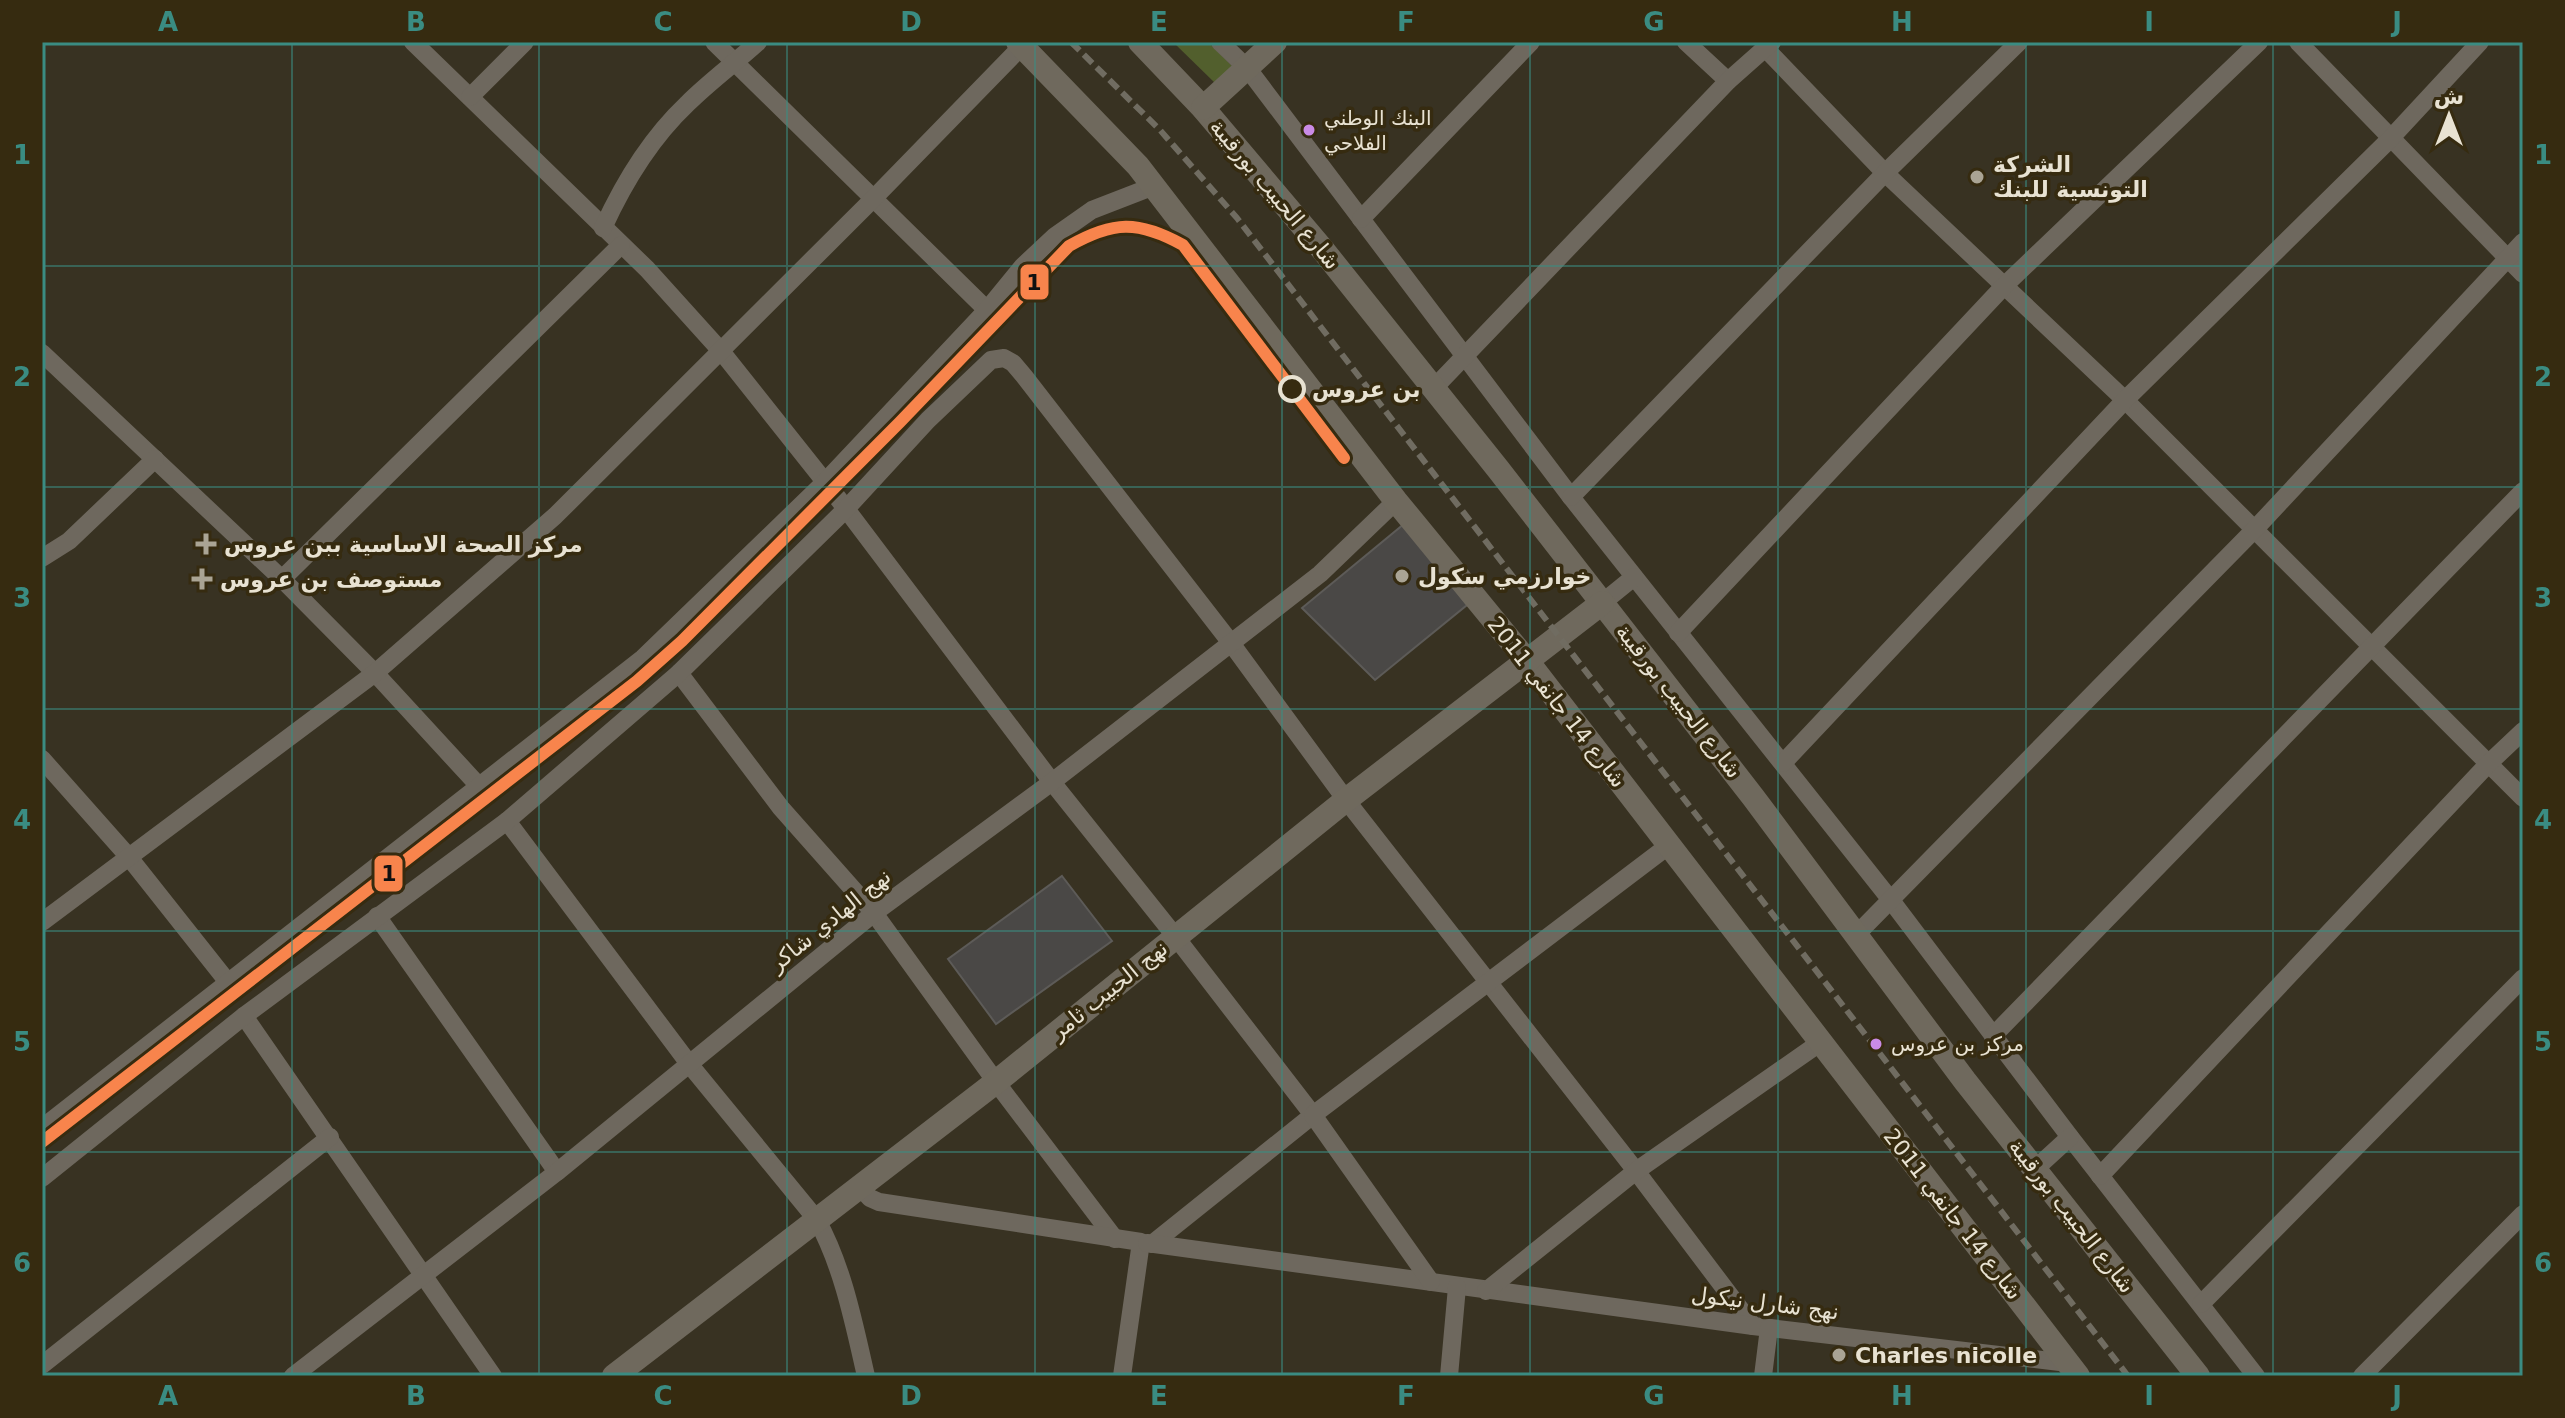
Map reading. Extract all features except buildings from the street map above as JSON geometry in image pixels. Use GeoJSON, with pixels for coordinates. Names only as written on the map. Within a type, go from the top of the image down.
{"type":"FeatureCollection","features":[{"type":"Feature","properties":{"kind":"street"},"geometry":{"type":"LineString","coordinates":[[413,42],[647,269],[721,351],[1313,1115],[1431,1282]]}},
{"type":"Feature","properties":{"kind":"street"},"geometry":{"type":"LineString","coordinates":[[470,97],[525,42]]}},
{"type":"Feature","properties":{"kind":"street"},"geometry":{"type":"LineString","coordinates":[[714,42],[987,310]]}},
{"type":"Feature","properties":{"kind":"street"},"geometry":{"type":"LineString","coordinates":[[603,228],[622,185],[660,134],[687,104],[758,42]]}},
{"type":"Feature","properties":{"kind":"street","name":"شارع الحبيب بورقيبة"},"geometry":{"type":"LineString","coordinates":[[1140,42],[1203,108],[1323,250],[1602,603],[1857,934],[1965,1081],[2198,1376]]}},
{"type":"Feature","properties":{"kind":"street"},"geometry":{"type":"LineString","coordinates":[[1220,42],[1248,69],[1571,497],[1890,899],[2256,1376]]}},
{"type":"Feature","properties":{"kind":"street"},"geometry":{"type":"LineString","coordinates":[[1203,108],[1275,42]]}},
{"type":"Feature","properties":{"kind":"street"},"geometry":{"type":"LineString","coordinates":[[1361,219],[1531,42]]}},
{"type":"Feature","properties":{"kind":"street"},"geometry":{"type":"LineString","coordinates":[[1686,42],[1728,81]]}},
{"type":"Feature","properties":{"kind":"street"},"geometry":{"type":"LineString","coordinates":[[1571,497],[1885,173],[2019,42]]}},
{"type":"Feature","properties":{"kind":"street"},"geometry":{"type":"LineString","coordinates":[[1678,633],[2004,286],[2259,42]]}},
{"type":"Feature","properties":{"kind":"street"},"geometry":{"type":"LineString","coordinates":[[2298,42],[2523,274]]}},
{"type":"Feature","properties":{"kind":"street"},"geometry":{"type":"LineString","coordinates":[[1783,763],[2125,400],[2390,139],[2480,42]]}},
{"type":"Feature","properties":{"kind":"street"},"geometry":{"type":"LineString","coordinates":[[42,922],[375,673],[555,516],[872,200],[1020,44]]}},
{"type":"Feature","properties":{"kind":"street","name":"شارع 14 جانفي 2011"},"geometry":{"type":"LineString","coordinates":[[1020,44],[1154,186],[1396,501],[1528,662],[2073,1370]]}},
{"type":"Feature","properties":{"kind":"street"},"geometry":{"type":"LineString","coordinates":[[1433,389],[1728,81],[1768,45],[1885,173],[2125,400],[2523,798]]}},
{"type":"Feature","properties":{"kind":"street"},"geometry":{"type":"LineString","coordinates":[[42,1128],[643,658],[824,483],[987,310],[1023,266],[1055,236],[1092,210],[1154,186]]}},
{"type":"Feature","properties":{"kind":"street"},"geometry":{"type":"LineString","coordinates":[[1857,934],[2255,529],[2523,242]]}},
{"type":"Feature","properties":{"kind":"street"},"geometry":{"type":"LineString","coordinates":[[282,579],[621,245]]}},
{"type":"Feature","properties":{"kind":"street"},"geometry":{"type":"LineString","coordinates":[[42,353],[282,579],[375,673],[478,785]]}},
{"type":"Feature","properties":{"kind":"street"},"geometry":{"type":"LineString","coordinates":[[42,1178],[244,1016],[507,821],[679,673],[845,510],[928,420],[991,360],[1004,358],[1024,376],[1231,643],[1346,800],[1761,1327],[1763,1376]]}},
{"type":"Feature","properties":{"kind":"street"},"geometry":{"type":"LineString","coordinates":[[42,558],[69,541],[155,459]]}},
{"type":"Feature","properties":{"kind":"street"},"geometry":{"type":"LineString","coordinates":[[1993,1036],[2523,491]]}},
{"type":"Feature","properties":{"kind":"street","name":"نهج الهادي شاكر"},"geometry":{"type":"LineString","coordinates":[[293,1376],[557,1172],[874,913],[1052,782],[1320,574],[1396,501]]}},
{"type":"Feature","properties":{"kind":"street"},"geometry":{"type":"LineString","coordinates":[[1602,603],[1634,577]]}},
{"type":"Feature","properties":{"kind":"street","name":"نهج الحبيب ثامر"},"geometry":{"type":"LineString","coordinates":[[614,1376],[996,1082],[1346,800],[1602,603]]}},
{"type":"Feature","properties":{"kind":"street"},"geometry":{"type":"LineString","coordinates":[[679,673],[781,808],[874,913],[1115,1239]]}},
{"type":"Feature","properties":{"kind":"street"},"geometry":{"type":"LineString","coordinates":[[2100,1176],[2488,764],[2523,731]]}},
{"type":"Feature","properties":{"kind":"street"},"geometry":{"type":"LineString","coordinates":[[42,759],[128,856],[227,981]]}},
{"type":"Feature","properties":{"kind":"street"},"geometry":{"type":"LineString","coordinates":[[507,821],[690,1065],[817,1220],[831,1250],[866,1376]]}},
{"type":"Feature","properties":{"kind":"street"},"geometry":{"type":"LineString","coordinates":[[1122,1376],[1146,1243],[1668,846]]}},
{"type":"Feature","properties":{"kind":"street"},"geometry":{"type":"LineString","coordinates":[[377,916],[557,1172]]}},
{"type":"Feature","properties":{"kind":"street"},"geometry":{"type":"LineString","coordinates":[[2201,1304],[2523,978]]}},
{"type":"Feature","properties":{"kind":"street"},"geometry":{"type":"LineString","coordinates":[[244,1016],[493,1376]]}},
{"type":"Feature","properties":{"kind":"street"},"geometry":{"type":"LineString","coordinates":[[1486,1291],[1636,1171],[1821,1042]]}},
{"type":"Feature","properties":{"kind":"street"},"geometry":{"type":"LineString","coordinates":[[42,1365],[330,1137]]}},
{"type":"Feature","properties":{"kind":"street"},"geometry":{"type":"LineString","coordinates":[[2035,1169],[2070,1137]]}},
{"type":"Feature","properties":{"kind":"street","name":"نهج شارل نيكول"},"geometry":{"type":"LineString","coordinates":[[860,1187],[870,1198],[879,1202],[1115,1239],[2073,1370]]}},
{"type":"Feature","properties":{"kind":"street"},"geometry":{"type":"LineString","coordinates":[[2362,1376],[2523,1214]]}},
{"type":"Feature","properties":{"kind":"street"},"geometry":{"type":"LineString","coordinates":[[1449,1376],[1457,1287]]}},
{"type":"Feature","properties":{"kind":"green space"},"geometry":{"type":"Polygon","coordinates":[[[1173,42],[1208,42],[1233,67],[1216,84],[1173,42]]]}},
{"type":"Feature","properties":{"kind":"railway"},"geometry":{"type":"LineString","coordinates":[[1071,42],[1160,130],[1237,218],[2128,1376]]}},
{"type":"Feature","properties":{"kind":"transit line","name":"1"},"geometry":{"type":"LineString","coordinates":[[42,1142],[637,681],[682,641],[900,422],[1069,246],[1099,232],[1126,227],[1152,231],[1183,245],[1344,458]]}},
{"type":"Feature","properties":{"kind":"place","name":"البنك الوطني الفلاحي"},"geometry":{"type":"Point","coordinates":[1309,130]}},
{"type":"Feature","properties":{"kind":"place","name":"الشركة التونسية للبنك"},"geometry":{"type":"Point","coordinates":[1977,177]}},
{"type":"Feature","properties":{"kind":"place","name":"بن عروس"},"geometry":{"type":"Point","coordinates":[1292,389]}},
{"type":"Feature","properties":{"kind":"place","name":"مركز الصحة الاساسية ببن عروس"},"geometry":{"type":"Point","coordinates":[206,544]}},
{"type":"Feature","properties":{"kind":"place","name":"خوارزمي سكول"},"geometry":{"type":"Point","coordinates":[1402,576]}},
{"type":"Feature","properties":{"kind":"place","name":"مستوصف بن عروس"},"geometry":{"type":"Point","coordinates":[202,579]}},
{"type":"Feature","properties":{"kind":"place","name":"مركز بن عروس"},"geometry":{"type":"Point","coordinates":[1876,1044]}},
{"type":"Feature","properties":{"kind":"place","name":"Charles nicolle"},"geometry":{"type":"Point","coordinates":[1839,1355]}}]}
